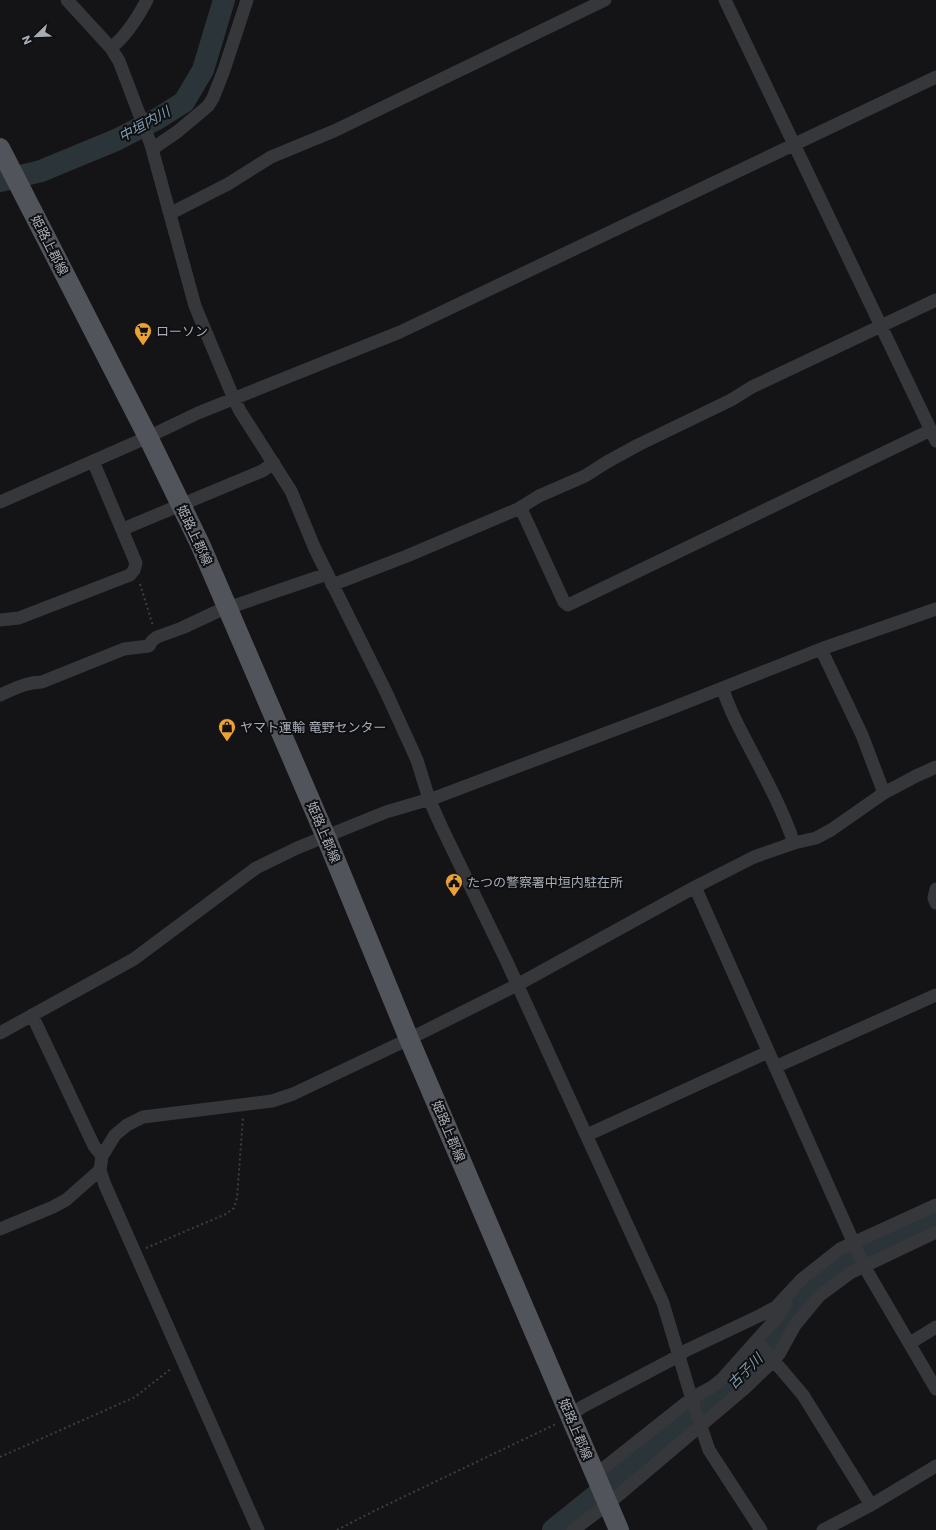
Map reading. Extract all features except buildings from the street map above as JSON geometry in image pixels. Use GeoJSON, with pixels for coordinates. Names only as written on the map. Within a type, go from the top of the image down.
{"type":"FeatureCollection","features":[{"type":"Feature","properties":{"kind":"main road","name":"姫路上郡線"},"geometry":{"type":"LineString","coordinates":[[2,152],[148,437],[200,544],[326,837],[409,1038],[619,1530]]}},
{"type":"Feature","properties":{"kind":"street"},"geometry":{"type":"LineString","coordinates":[[67,0],[111,48],[119,61],[151,147],[195,306],[234,399],[240,411],[291,491],[315,549],[386,692],[417,760],[429,799],[517,985],[663,1303],[678,1356],[709,1450],[761,1530]]}},
{"type":"Feature","properties":{"kind":"street"},"geometry":{"type":"LineString","coordinates":[[111,48],[119,42],[140,13],[146,0]]}},
{"type":"Feature","properties":{"kind":"street"},"geometry":{"type":"LineString","coordinates":[[151,147],[177,132],[208,106],[213,98],[224,70],[247,0]]}},
{"type":"Feature","properties":{"kind":"street"},"geometry":{"type":"LineString","coordinates":[[169,212],[175,211],[228,184],[271,157],[334,132],[605,0]]}},
{"type":"Feature","properties":{"kind":"street"},"geometry":{"type":"LineString","coordinates":[[518,509],[523,513],[564,602],[568,605],[934,435],[725,0]]}},
{"type":"Feature","properties":{"kind":"street"},"geometry":{"type":"LineString","coordinates":[[0,502],[198,414],[400,332],[517,278],[936,77]]}},
{"type":"Feature","properties":{"kind":"street"},"geometry":{"type":"LineString","coordinates":[[0,695],[26,684],[42,682],[124,649],[149,646],[157,637],[228,608],[330,580],[408,556],[518,509],[539,496],[585,476],[607,462],[655,436],[731,400],[752,387],[936,300]]}},
{"type":"Feature","properties":{"kind":"street"},"geometry":{"type":"LineString","coordinates":[[0,620],[19,618],[130,575],[134,570],[136,563],[123,529],[93,461]]}},
{"type":"Feature","properties":{"kind":"street"},"geometry":{"type":"LineString","coordinates":[[123,529],[262,471],[274,463]]}},
{"type":"Feature","properties":{"kind":"street"},"geometry":{"type":"LineString","coordinates":[[0,1033],[134,959],[256,868],[297,848],[386,812],[429,799],[667,710],[821,649],[936,609]]}},
{"type":"Feature","properties":{"kind":"street"},"geometry":{"type":"LineString","coordinates":[[821,649],[862,735],[884,793]]}},
{"type":"Feature","properties":{"kind":"street"},"geometry":{"type":"LineString","coordinates":[[722,688],[734,718],[768,782],[794,843]]}},
{"type":"Feature","properties":{"kind":"street"},"geometry":{"type":"LineString","coordinates":[[258,1530],[105,1185],[100,1170],[102,1156],[115,1135],[127,1125],[143,1118],[198,1109],[272,1101],[293,1094],[517,985],[695,887],[754,857],[794,843],[816,838],[884,793],[936,767]]}},
{"type":"Feature","properties":{"kind":"street"},"geometry":{"type":"LineString","coordinates":[[695,887],[863,1264],[936,1389]]}},
{"type":"Feature","properties":{"kind":"street"},"geometry":{"type":"LineString","coordinates":[[936,889],[934,898],[936,903]]}},
{"type":"Feature","properties":{"kind":"street"},"geometry":{"type":"LineString","coordinates":[[775,1067],[936,995]]}},
{"type":"Feature","properties":{"kind":"street"},"geometry":{"type":"LineString","coordinates":[[32,1015],[94,1146],[102,1156]]}},
{"type":"Feature","properties":{"kind":"street"},"geometry":{"type":"LineString","coordinates":[[587,1136],[768,1052]]}},
{"type":"Feature","properties":{"kind":"street"},"geometry":{"type":"LineString","coordinates":[[0,1229],[66,1200],[100,1170]]}},
{"type":"Feature","properties":{"kind":"street"},"geometry":{"type":"LineString","coordinates":[[571,1415],[582,1407],[685,1351],[776,1307],[802,1279],[840,1249],[855,1245],[936,1205]]}},
{"type":"Feature","properties":{"kind":"street"},"geometry":{"type":"LineString","coordinates":[[601,1489],[700,1424],[746,1388],[772,1359],[779,1354],[795,1325],[819,1296],[863,1264],[936,1232]]}},
{"type":"Feature","properties":{"kind":"street"},"geometry":{"type":"LineString","coordinates":[[573,1530],[601,1489],[693,1401],[722,1379],[758,1342],[780,1314],[786,1304],[784,1299]]}},
{"type":"Feature","properties":{"kind":"street"},"geometry":{"type":"LineString","coordinates":[[910,1343],[936,1327]]}},
{"type":"Feature","properties":{"kind":"street"},"geometry":{"type":"LineString","coordinates":[[758,1342],[803,1395],[871,1504]]}},
{"type":"Feature","properties":{"kind":"street"},"geometry":{"type":"LineString","coordinates":[[823,1530],[936,1466]]}},
{"type":"Feature","properties":{"kind":"path"},"geometry":{"type":"LineString","coordinates":[[134,570],[137,574],[157,637]]}},
{"type":"Feature","properties":{"kind":"path"},"geometry":{"type":"LineString","coordinates":[[136,1252],[226,1214],[234,1208],[237,1198],[244,1105]]}},
{"type":"Feature","properties":{"kind":"path"},"geometry":{"type":"LineString","coordinates":[[0,1457],[135,1397],[175,1365],[183,1362]]}},
{"type":"Feature","properties":{"kind":"path"},"geometry":{"type":"LineString","coordinates":[[337,1530],[563,1421],[571,1415]]}},
{"type":"Feature","properties":{"kind":"waterway","name":"中垣内川"},"geometry":{"type":"LineString","coordinates":[[0,181],[41,171],[116,140],[157,119],[184,102],[203,70],[224,0]]}},
{"type":"Feature","properties":{"kind":"waterway","name":"古子川"},"geometry":{"type":"LineString","coordinates":[[553,1530],[729,1388],[758,1360],[823,1276],[852,1258],[936,1222]]}},
{"type":"Feature","properties":{"kind":"place","name":"ローソン"},"geometry":{"type":"Point","coordinates":[143,346]}},
{"type":"Feature","properties":{"kind":"place","name":"ヤマト運輸 竜野センター"},"geometry":{"type":"Point","coordinates":[227,742]}},
{"type":"Feature","properties":{"kind":"place","name":"たつの警察署中垣内駐在所"},"geometry":{"type":"Point","coordinates":[454,897]}}]}
